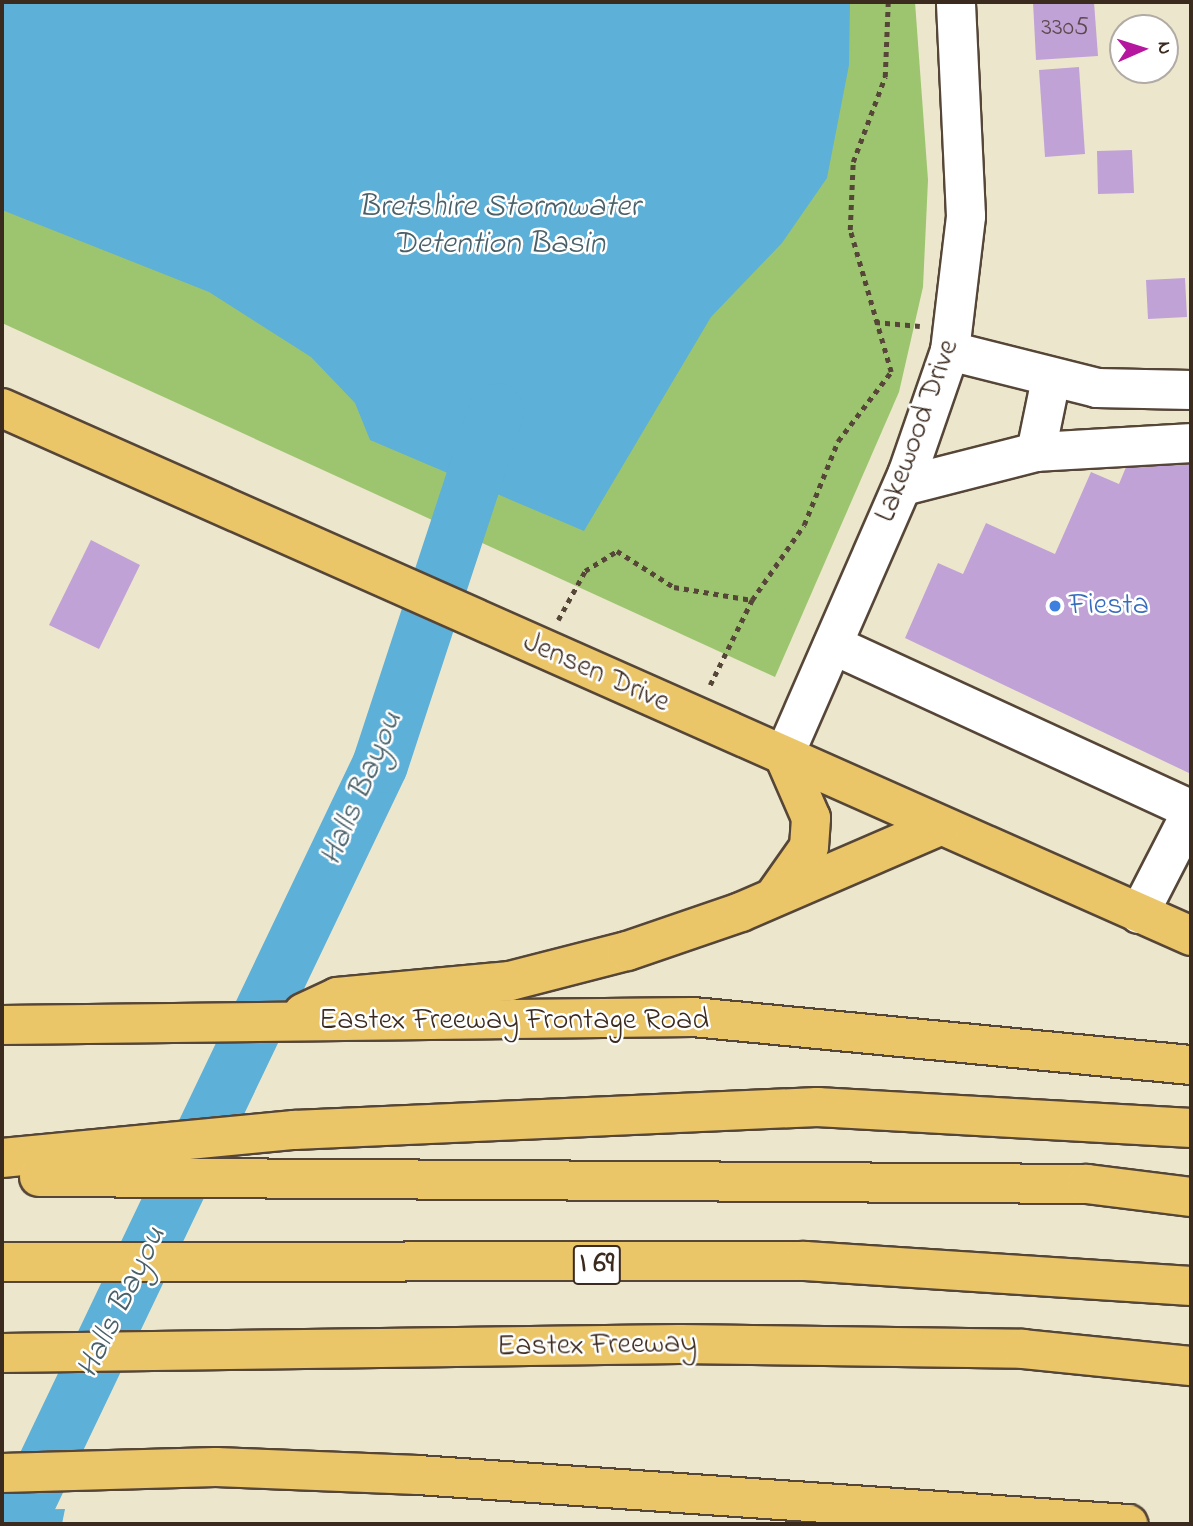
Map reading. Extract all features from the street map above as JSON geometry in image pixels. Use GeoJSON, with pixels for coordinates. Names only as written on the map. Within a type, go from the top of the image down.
{"type":"FeatureCollection","features":[{"type":"Feature","properties":{"kind":"main road","name":"Jensen Drive"},"geometry":{"type":"LineString","coordinates":[[2,408],[1191,936]]}},
{"type":"Feature","properties":{"kind":"main road"},"geometry":{"type":"LineString","coordinates":[[774,896],[810,837],[803,789],[784,756]]}},
{"type":"Feature","properties":{"kind":"main road"},"geometry":{"type":"LineString","coordinates":[[508,998],[774,896],[940,825]]}},
{"type":"Feature","properties":{"kind":"main road","name":"Eastex Freeway Frontage Road"},"geometry":{"type":"LineString","coordinates":[[13,1024],[285,1021],[508,998],[1191,1065]]}},
{"type":"Feature","properties":{"kind":"main road"},"geometry":{"type":"LineString","coordinates":[[2,1158],[294,1130],[817,1107],[1191,1128]]}},
{"type":"Feature","properties":{"kind":"main road"},"geometry":{"type":"LineString","coordinates":[[2,1177],[1087,1184],[1191,1197]]}},
{"type":"Feature","properties":{"kind":"main road","name":"I 69"},"geometry":{"type":"LineString","coordinates":[[2,1262],[805,1261],[1191,1286]]}},
{"type":"Feature","properties":{"kind":"main road","name":"Eastex Freeway"},"geometry":{"type":"LineString","coordinates":[[2,1353],[680,1344],[1023,1349],[1191,1366]]}},
{"type":"Feature","properties":{"kind":"main road"},"geometry":{"type":"LineString","coordinates":[[2,1473],[216,1467],[872,1515],[1128,1524]]}},
{"type":"Feature","properties":{"kind":"street","name":"Lakewood Drive"},"geometry":{"type":"LineString","coordinates":[[784,756],[903,485],[950,351],[967,178],[956,2]]}},
{"type":"Feature","properties":{"kind":"street"},"geometry":{"type":"LineString","coordinates":[[950,351],[1051,379],[1191,390]]}},
{"type":"Feature","properties":{"kind":"street"},"geometry":{"type":"LineString","coordinates":[[1036,452],[1051,379]]}},
{"type":"Feature","properties":{"kind":"street"},"geometry":{"type":"LineString","coordinates":[[903,485],[1036,452],[1191,443]]}},
{"type":"Feature","properties":{"kind":"street"},"geometry":{"type":"LineString","coordinates":[[833,645],[1191,811],[1139,914]]}},
{"type":"Feature","properties":{"kind":"path"},"geometry":{"type":"LineString","coordinates":[[698,718],[752,600],[804,525],[838,441],[891,372],[850,230],[853,162],[885,77],[888,2]]}},
{"type":"Feature","properties":{"kind":"path"},"geometry":{"type":"LineString","coordinates":[[535,645],[585,571],[617,551],[674,587],[752,600]]}},
{"type":"Feature","properties":{"kind":"green space","name":"Bretshire Stormwater Detention Basin"},"geometry":{"type":"Polygon","coordinates":[[[2,2],[915,2],[928,180],[923,287],[899,392],[775,677],[2,323],[2,2]]]}},
{"type":"Feature","properties":{"kind":"water","name":"Bretshire Stormwater Detention Basin"},"geometry":{"type":"Polygon","coordinates":[[[2,2],[850,2],[849,65],[827,178],[782,243],[711,317],[584,531],[370,440],[355,403],[311,357],[209,292],[2,210],[2,2]]]}},
{"type":"Feature","properties":{"kind":"water"},"geometry":{"type":"Polygon","coordinates":[[[65,1509],[62,1524],[2,1524],[2,1510],[65,1509]]]}},
{"type":"Feature","properties":{"kind":"building"},"geometry":{"type":"Polygon","coordinates":[[[1033,2],[1094,2],[1098,56],[1036,60],[1033,2]]]}},
{"type":"Feature","properties":{"kind":"building"},"geometry":{"type":"Polygon","coordinates":[[[1079,67],[1085,154],[1045,157],[1039,70],[1079,67]]]}},
{"type":"Feature","properties":{"kind":"building"},"geometry":{"type":"Polygon","coordinates":[[[1132,150],[1134,193],[1098,194],[1097,151],[1132,150]]]}},
{"type":"Feature","properties":{"kind":"building"},"geometry":{"type":"Polygon","coordinates":[[[1185,278],[1187,317],[1148,319],[1146,280],[1185,278]]]}},
{"type":"Feature","properties":{"kind":"building","name":"Fiesta"},"geometry":{"type":"Polygon","coordinates":[[[1191,451],[1191,774],[905,638],[938,563],[963,574],[986,523],[1055,554],[1091,472],[1119,484],[1131,455],[1191,451]]]}},
{"type":"Feature","properties":{"kind":"building"},"geometry":{"type":"Polygon","coordinates":[[[91,540],[140,565],[99,649],[49,625],[91,540]]]}},
{"type":"Feature","properties":{"kind":"waterway","name":"Halls Bayou"},"geometry":{"type":"LineString","coordinates":[[17,1524],[380,765],[496,412]]}},
{"type":"Feature","properties":{"kind":"place","name":"Fiesta"},"geometry":{"type":"Point","coordinates":[1055,606]}}]}
